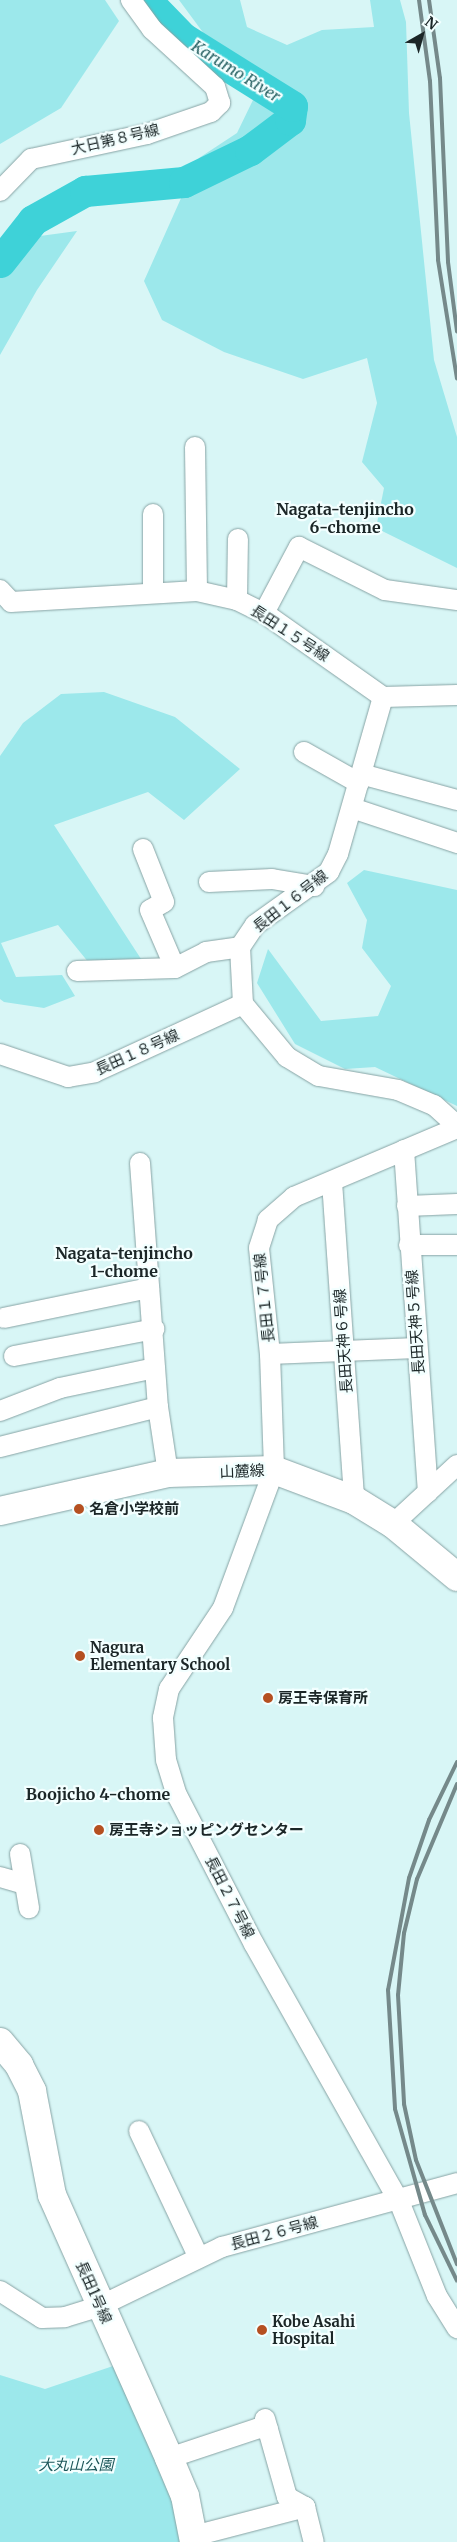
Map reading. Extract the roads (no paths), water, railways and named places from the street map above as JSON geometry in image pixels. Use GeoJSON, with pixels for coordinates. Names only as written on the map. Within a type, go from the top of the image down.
{"type":"FeatureCollection","features":[{"type":"Feature","properties":{"kind":"street","name":"大日第８号線"},"geometry":{"type":"LineString","coordinates":[[0,191],[31,159],[147,134],[211,112],[220,102],[215,87],[152,29],[131,0]]}},
{"type":"Feature","properties":{"kind":"street"},"geometry":{"type":"LineString","coordinates":[[195,447],[197,591]]}},
{"type":"Feature","properties":{"kind":"street"},"geometry":{"type":"LineString","coordinates":[[153,514],[153,593]]}},
{"type":"Feature","properties":{"kind":"street"},"geometry":{"type":"LineString","coordinates":[[237,600],[238,539]]}},
{"type":"Feature","properties":{"kind":"street"},"geometry":{"type":"LineString","coordinates":[[264,613],[299,547],[385,590],[457,600]]}},
{"type":"Feature","properties":{"kind":"street","name":"長田１５号線"},"geometry":{"type":"LineString","coordinates":[[4,601],[197,591],[237,600],[264,613],[383,696]]}},
{"type":"Feature","properties":{"kind":"street"},"geometry":{"type":"LineString","coordinates":[[383,696],[457,695]]}},
{"type":"Feature","properties":{"kind":"street","name":"長田１６号線"},"geometry":{"type":"LineString","coordinates":[[244,1004],[240,946],[255,925],[314,886],[338,854],[383,696]]}},
{"type":"Feature","properties":{"kind":"street"},"geometry":{"type":"LineString","coordinates":[[304,752],[360,779],[457,800]]}},
{"type":"Feature","properties":{"kind":"street"},"geometry":{"type":"LineString","coordinates":[[352,808],[457,842]]}},
{"type":"Feature","properties":{"kind":"street"},"geometry":{"type":"LineString","coordinates":[[143,849],[164,902],[150,910],[175,968]]}},
{"type":"Feature","properties":{"kind":"street"},"geometry":{"type":"LineString","coordinates":[[209,882],[272,879],[314,886]]}},
{"type":"Feature","properties":{"kind":"street"},"geometry":{"type":"LineString","coordinates":[[77,971],[175,968],[206,952],[240,946]]}},
{"type":"Feature","properties":{"kind":"street"},"geometry":{"type":"LineString","coordinates":[[244,1004],[288,1057],[319,1076],[398,1090],[434,1106],[457,1127]]}},
{"type":"Feature","properties":{"kind":"street","name":"長田１８号線"},"geometry":{"type":"LineString","coordinates":[[0,1054],[68,1077],[95,1072],[244,1004]]}},
{"type":"Feature","properties":{"kind":"street","name":"長田１７号線"},"geometry":{"type":"LineString","coordinates":[[274,1470],[270,1354],[258,1248],[268,1220],[294,1197],[457,1127]]}},
{"type":"Feature","properties":{"kind":"street","name":"長田天神５号線"},"geometry":{"type":"LineString","coordinates":[[404,1150],[409,1245],[428,1492]]}},
{"type":"Feature","properties":{"kind":"street"},"geometry":{"type":"LineString","coordinates":[[140,1163],[149,1288],[154,1329],[158,1407],[168,1474]]}},
{"type":"Feature","properties":{"kind":"street","name":"長田天神６号線"},"geometry":{"type":"LineString","coordinates":[[332,1182],[354,1500]]}},
{"type":"Feature","properties":{"kind":"street"},"geometry":{"type":"LineString","coordinates":[[407,1206],[457,1204]]}},
{"type":"Feature","properties":{"kind":"street"},"geometry":{"type":"LineString","coordinates":[[409,1245],[457,1245]]}},
{"type":"Feature","properties":{"kind":"street"},"geometry":{"type":"LineString","coordinates":[[4,1318],[149,1288]]}},
{"type":"Feature","properties":{"kind":"street"},"geometry":{"type":"LineString","coordinates":[[14,1356],[154,1329]]}},
{"type":"Feature","properties":{"kind":"street"},"geometry":{"type":"LineString","coordinates":[[270,1354],[417,1348]]}},
{"type":"Feature","properties":{"kind":"street"},"geometry":{"type":"LineString","coordinates":[[0,1411],[60,1388],[155,1368]]}},
{"type":"Feature","properties":{"kind":"street"},"geometry":{"type":"LineString","coordinates":[[0,1447],[158,1407]]}},
{"type":"Feature","properties":{"kind":"street"},"geometry":{"type":"LineString","coordinates":[[393,1524],[457,1465]]}},
{"type":"Feature","properties":{"kind":"street","name":"山麓線"},"geometry":{"type":"LineString","coordinates":[[0,1511],[168,1474],[274,1470],[354,1500],[393,1524],[457,1577]]}},
{"type":"Feature","properties":{"kind":"street","name":"長田２７号線"},"geometry":{"type":"LineString","coordinates":[[274,1470],[223,1608],[169,1689],[163,1718],[166,1760],[177,1795],[254,1944],[399,2201],[437,2296],[457,2328]]}},
{"type":"Feature","properties":{"kind":"street"},"geometry":{"type":"LineString","coordinates":[[20,1854],[29,1908]]}},
{"type":"Feature","properties":{"kind":"street"},"geometry":{"type":"LineString","coordinates":[[0,1877],[24,1884]]}},
{"type":"Feature","properties":{"kind":"street","name":"長田1号線"},"geometry":{"type":"LineString","coordinates":[[0,2042],[19,2065],[32,2091],[52,2195],[100,2306],[170,2458],[194,2539]]}},
{"type":"Feature","properties":{"kind":"street"},"geometry":{"type":"LineString","coordinates":[[139,2131],[199,2258]]}},
{"type":"Feature","properties":{"kind":"street","name":"長田２６号線"},"geometry":{"type":"LineString","coordinates":[[0,2291],[42,2318],[65,2317],[100,2306],[222,2246],[399,2201],[457,2183]]}},
{"type":"Feature","properties":{"kind":"street"},"geometry":{"type":"LineString","coordinates":[[170,2458],[267,2424],[287,2497],[305,2506],[314,2542]]}},
{"type":"Feature","properties":{"kind":"street"},"geometry":{"type":"LineString","coordinates":[[194,2539],[305,2506]]}},
{"type":"Feature","properties":{"kind":"waterway","name":"Karumo River"},"geometry":{"type":"LineString","coordinates":[[0,262],[33,220],[85,191],[184,182],[250,150],[290,120],[292,106],[183,38],[146,0]]}},
{"type":"Feature","properties":{"kind":"railway"},"geometry":{"type":"LineString","coordinates":[[419,0],[430,81],[438,260],[457,378]]}},
{"type":"Feature","properties":{"kind":"railway"},"geometry":{"type":"LineString","coordinates":[[429,0],[440,78],[448,262],[457,331]]}},
{"type":"Feature","properties":{"kind":"railway"},"geometry":{"type":"LineString","coordinates":[[457,1762],[429,1820],[409,1878],[388,1990],[395,2109],[425,2215],[457,2281]]}},
{"type":"Feature","properties":{"kind":"railway"},"geometry":{"type":"LineString","coordinates":[[457,1784],[417,1879],[404,1933],[398,1995],[404,2104],[416,2160],[457,2264]]}},
{"type":"Feature","properties":{"kind":"place","name":"名倉小学校前"},"geometry":{"type":"Point","coordinates":[79,1509]}},
{"type":"Feature","properties":{"kind":"place","name":"Nagura Elementary School"},"geometry":{"type":"Point","coordinates":[80,1656]}},
{"type":"Feature","properties":{"kind":"place","name":"房王寺保育所"},"geometry":{"type":"Point","coordinates":[268,1698]}},
{"type":"Feature","properties":{"kind":"place","name":"房王寺ショッピングセンター"},"geometry":{"type":"Point","coordinates":[99,1830]}},
{"type":"Feature","properties":{"kind":"place","name":"Kobe Asahi Hospital"},"geometry":{"type":"Point","coordinates":[262,2330]}},
{"type":"Feature","properties":{"kind":"district","name":"Nagata-tenjincho 6-chome"},"geometry":{"type":"Point","coordinates":[345,518]}},
{"type":"Feature","properties":{"kind":"district","name":"Nagata-tenjincho 1-chome"},"geometry":{"type":"Point","coordinates":[124,1262]}},
{"type":"Feature","properties":{"kind":"district","name":"Boojicho 4-chome"},"geometry":{"type":"Point","coordinates":[98,1794]}},
{"type":"Feature","properties":{"kind":"park label","name":"大丸山公園"},"geometry":{"type":"Point","coordinates":[76,2465]}}]}
